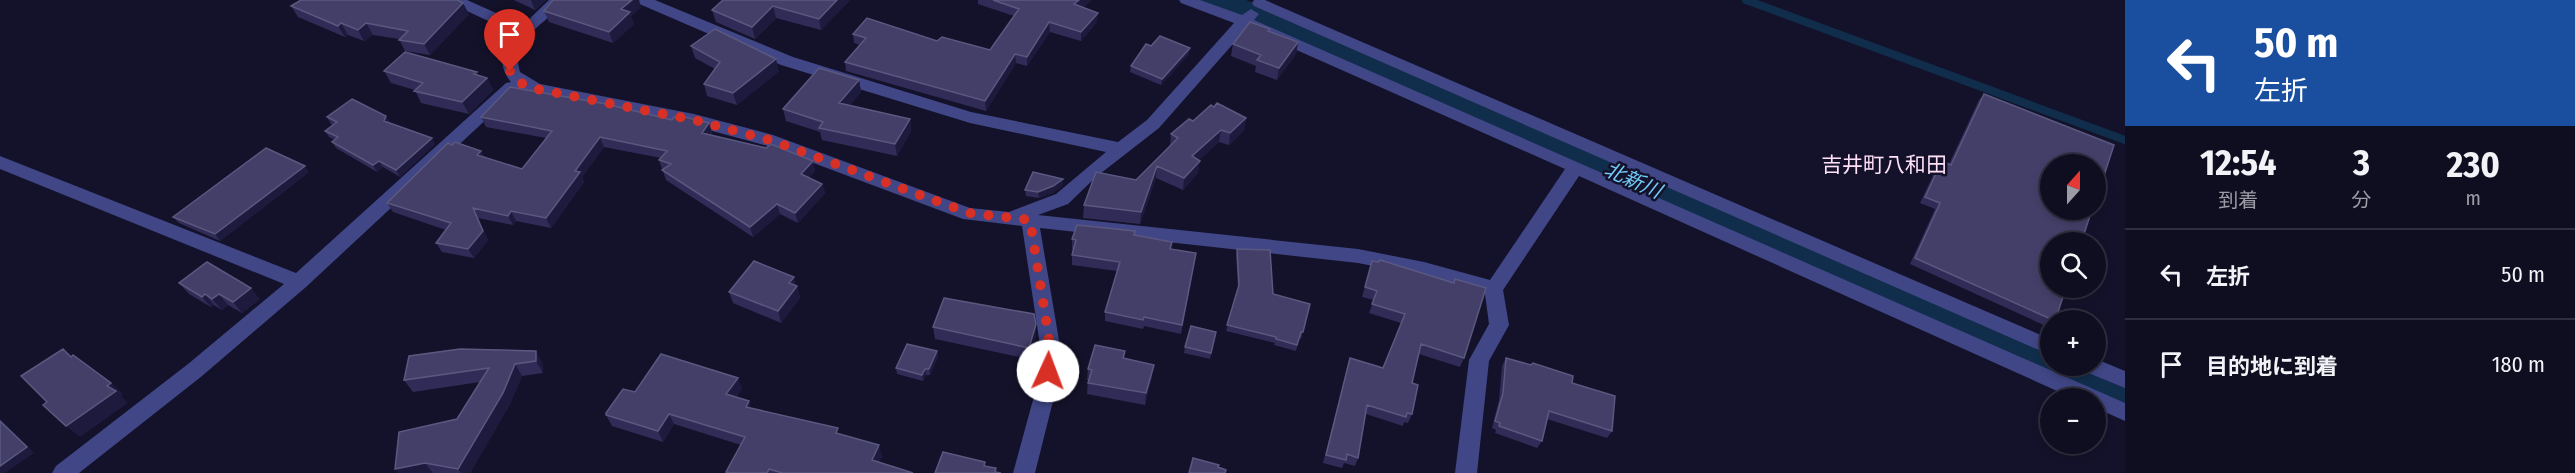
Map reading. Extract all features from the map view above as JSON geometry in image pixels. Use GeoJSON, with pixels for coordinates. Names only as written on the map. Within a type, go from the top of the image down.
{"type":"FeatureCollection","features":[{"type":"Feature","properties":{"kind":"street"},"geometry":{"type":"LineString","coordinates":[[455,0],[524,32]]}},
{"type":"Feature","properties":{"kind":"street"},"geometry":{"type":"LineString","coordinates":[[558,0],[512,44],[510,71],[518,82],[536,89],[694,120],[773,141],[969,213],[1358,256],[1424,269],[1494,289]]}},
{"type":"Feature","properties":{"kind":"street"},"geometry":{"type":"LineString","coordinates":[[642,0],[799,64],[970,117],[1122,149]]}},
{"type":"Feature","properties":{"kind":"street"},"geometry":{"type":"LineString","coordinates":[[1186,0],[1255,8],[2040,343]]}},
{"type":"Feature","properties":{"kind":"street"},"geometry":{"type":"LineString","coordinates":[[1021,219],[1062,199],[1090,173],[1153,124],[1255,8]]}},
{"type":"Feature","properties":{"kind":"street"},"geometry":{"type":"LineString","coordinates":[[1255,8],[1576,167],[2125,412]]}},
{"type":"Feature","properties":{"kind":"street"},"geometry":{"type":"LineString","coordinates":[[63,473],[195,370],[299,282],[518,82]]}},
{"type":"Feature","properties":{"kind":"street"},"geometry":{"type":"LineString","coordinates":[[0,162],[299,282]]}},
{"type":"Feature","properties":{"kind":"street"},"geometry":{"type":"LineString","coordinates":[[1466,473],[1479,360],[1499,325],[1494,289],[1576,167]]}},
{"type":"Feature","properties":{"kind":"street"},"geometry":{"type":"LineString","coordinates":[[1021,219],[1051,352],[1046,389],[1024,473]]}},
{"type":"Feature","properties":{"kind":"street"},"geometry":{"type":"LineString","coordinates":[[2106,372],[2125,380]]}},
{"type":"Feature","properties":{"kind":"building"},"geometry":{"type":"Polygon","coordinates":[[[301,0],[457,0],[463,3],[424,44],[399,40],[408,31],[366,23],[358,30],[341,23],[338,26],[291,6],[301,0]]]}},
{"type":"Feature","properties":{"kind":"building"},"geometry":{"type":"Polygon","coordinates":[[[553,0],[632,0],[621,9],[630,12],[609,32],[544,11],[553,0]]]}},
{"type":"Feature","properties":{"kind":"building"},"geometry":{"type":"Polygon","coordinates":[[[723,0],[837,0],[819,19],[773,6],[752,27],[712,10],[723,0]]]}},
{"type":"Feature","properties":{"kind":"building"},"geometry":{"type":"Polygon","coordinates":[[[993,0],[1079,0],[1074,4],[1098,13],[1081,32],[1049,22],[1027,57],[1015,54],[985,101],[845,62],[866,38],[853,34],[867,18],[937,41],[942,37],[990,50],[1019,9],[993,0]]]}},
{"type":"Feature","properties":{"kind":"building"},"geometry":{"type":"Polygon","coordinates":[[[1250,22],[1298,42],[1279,68],[1257,60],[1261,55],[1233,44],[1250,22]]]}},
{"type":"Feature","properties":{"kind":"building"},"geometry":{"type":"Polygon","coordinates":[[[715,29],[776,59],[733,93],[704,84],[720,62],[691,46],[715,29]]]}},
{"type":"Feature","properties":{"kind":"building"},"geometry":{"type":"Polygon","coordinates":[[[1160,36],[1190,48],[1162,79],[1131,66],[1146,44],[1151,46],[1160,36]]]}},
{"type":"Feature","properties":{"kind":"building"},"geometry":{"type":"Polygon","coordinates":[[[405,52],[477,72],[474,74],[487,78],[462,102],[414,91],[423,83],[384,71],[405,52]]]}},
{"type":"Feature","properties":{"kind":"building"},"geometry":{"type":"Polygon","coordinates":[[[819,68],[859,80],[839,103],[910,119],[895,144],[819,128],[823,122],[783,109],[819,68]]]}},
{"type":"Feature","properties":{"kind":"building"},"geometry":{"type":"Polygon","coordinates":[[[510,87],[606,104],[672,120],[674,117],[679,119],[681,116],[709,123],[702,133],[766,148],[771,144],[813,161],[801,174],[822,184],[795,213],[777,204],[750,227],[662,170],[671,164],[659,160],[667,151],[600,137],[575,171],[580,172],[546,218],[511,211],[508,216],[473,208],[483,231],[468,249],[436,243],[451,223],[387,203],[448,143],[452,145],[455,142],[481,151],[477,155],[522,169],[552,131],[481,117],[510,87]]]}},
{"type":"Feature","properties":{"kind":"building"},"geometry":{"type":"Polygon","coordinates":[[[1984,94],[2114,145],[2106,169],[2106,154],[2040,154],[2040,220],[2089,220],[2085,232],[2040,232],[2040,298],[2063,298],[2059,310],[2040,310],[2040,314],[1915,258],[1940,203],[1925,197],[1942,161],[1951,165],[1984,94]]]}},
{"type":"Feature","properties":{"kind":"building"},"geometry":{"type":"Polygon","coordinates":[[[352,99],[386,116],[384,121],[432,138],[396,170],[379,161],[373,165],[332,142],[338,137],[325,131],[337,122],[327,117],[352,99]]]}},
{"type":"Feature","properties":{"kind":"building"},"geometry":{"type":"Polygon","coordinates":[[[1217,103],[1246,118],[1230,133],[1221,130],[1192,156],[1200,161],[1184,178],[1157,166],[1141,212],[1084,205],[1096,172],[1136,180],[1178,138],[1171,134],[1189,119],[1193,121],[1211,105],[1214,107],[1217,103]]]}},
{"type":"Feature","properties":{"kind":"building"},"geometry":{"type":"Polygon","coordinates":[[[266,148],[305,166],[215,234],[173,217],[266,148]]]}},
{"type":"Feature","properties":{"kind":"building"},"geometry":{"type":"Polygon","coordinates":[[[1033,172],[1063,179],[1038,192],[1025,190],[1033,172]]]}},
{"type":"Feature","properties":{"kind":"building"},"geometry":{"type":"Polygon","coordinates":[[[1077,225],[1135,231],[1134,235],[1172,242],[1170,249],[1196,253],[1182,325],[1105,312],[1120,262],[1072,255],[1076,240],[1072,239],[1077,225]]]}},
{"type":"Feature","properties":{"kind":"building"},"geometry":{"type":"Polygon","coordinates":[[[1237,249],[1270,250],[1273,294],[1310,304],[1297,345],[1276,339],[1276,337],[1227,325],[1239,285],[1237,249]]]}},
{"type":"Feature","properties":{"kind":"building"},"geometry":{"type":"Polygon","coordinates":[[[1380,260],[1454,283],[1455,279],[1486,288],[1464,358],[1421,344],[1412,383],[1418,385],[1412,414],[1407,413],[1406,417],[1367,405],[1358,458],[1347,454],[1346,460],[1326,455],[1350,358],[1383,368],[1405,314],[1372,304],[1377,291],[1365,287],[1372,261],[1379,262],[1380,260]]]}},
{"type":"Feature","properties":{"kind":"building"},"geometry":{"type":"Polygon","coordinates":[[[754,261],[794,277],[789,283],[797,286],[778,311],[729,292],[754,261]]]}},
{"type":"Feature","properties":{"kind":"building"},"geometry":{"type":"Polygon","coordinates":[[[207,262],[251,288],[233,302],[219,294],[212,299],[205,294],[202,297],[179,283],[207,262]]]}},
{"type":"Feature","properties":{"kind":"building"},"geometry":{"type":"Polygon","coordinates":[[[944,298],[1034,314],[1036,324],[1029,348],[933,327],[944,298]]]}},
{"type":"Feature","properties":{"kind":"building"},"geometry":{"type":"Polygon","coordinates":[[[1191,326],[1216,332],[1211,353],[1185,347],[1191,326]]]}},
{"type":"Feature","properties":{"kind":"building"},"geometry":{"type":"Polygon","coordinates":[[[907,344],[937,351],[929,369],[925,369],[922,375],[896,368],[907,344]]]}},
{"type":"Feature","properties":{"kind":"building"},"geometry":{"type":"Polygon","coordinates":[[[1095,345],[1125,351],[1123,358],[1154,365],[1146,393],[1088,383],[1092,370],[1088,369],[1095,345]]]}},
{"type":"Feature","properties":{"kind":"building"},"geometry":{"type":"Polygon","coordinates":[[[63,349],[71,357],[73,355],[111,383],[107,386],[116,391],[66,426],[43,405],[47,402],[21,376],[63,349]]]}},
{"type":"Feature","properties":{"kind":"building"},"geometry":{"type":"Polygon","coordinates":[[[460,349],[536,351],[536,361],[515,364],[503,393],[458,469],[425,463],[395,469],[399,432],[457,419],[489,368],[404,380],[409,356],[460,349]]]}},
{"type":"Feature","properties":{"kind":"building"},"geometry":{"type":"Polygon","coordinates":[[[661,354],[738,378],[726,394],[749,401],[746,407],[838,428],[836,433],[879,445],[872,460],[913,473],[782,473],[769,469],[767,473],[730,473],[726,472],[745,437],[669,414],[658,431],[606,415],[623,389],[635,392],[661,354]]]}},
{"type":"Feature","properties":{"kind":"building"},"geometry":{"type":"Polygon","coordinates":[[[1506,358],[1531,365],[1533,363],[1573,376],[1572,383],[1615,396],[1612,431],[1549,411],[1542,441],[1499,426],[1500,423],[1495,421],[1503,393],[1506,358]]]}},
{"type":"Feature","properties":{"kind":"building"},"geometry":{"type":"Polygon","coordinates":[[[0,421],[27,447],[0,466],[0,421]]]}},
{"type":"Feature","properties":{"kind":"building"},"geometry":{"type":"Polygon","coordinates":[[[943,452],[985,462],[984,466],[996,468],[995,472],[1001,473],[935,473],[943,452]]]}},
{"type":"Feature","properties":{"kind":"building"},"geometry":{"type":"Polygon","coordinates":[[[1193,458],[1219,465],[1218,467],[1226,470],[1225,473],[1189,473],[1193,458]]]}},
{"type":"Feature","properties":{"kind":"waterway","name":"北新川"},"geometry":{"type":"LineString","coordinates":[[1214,0],[1342,52],[2040,359]]}},
{"type":"Feature","properties":{"kind":"waterway"},"geometry":{"type":"LineString","coordinates":[[1746,0],[2125,140]]}},
{"type":"Feature","properties":{"kind":"waterway","name":"北新川"},"geometry":{"type":"LineString","coordinates":[[2081,376],[2125,395]]}},
{"type":"Feature","properties":{"kind":"district","name":"吉井町八和田"},"geometry":{"type":"Point","coordinates":[1884,165]}},
{"type":"Feature","properties":{"kind":"route"},"geometry":{"type":"LineString","coordinates":[[510,71],[518,82],[536,89],[694,120],[773,141],[969,213],[1030,220],[1051,352],[1048,371]]}}]}
